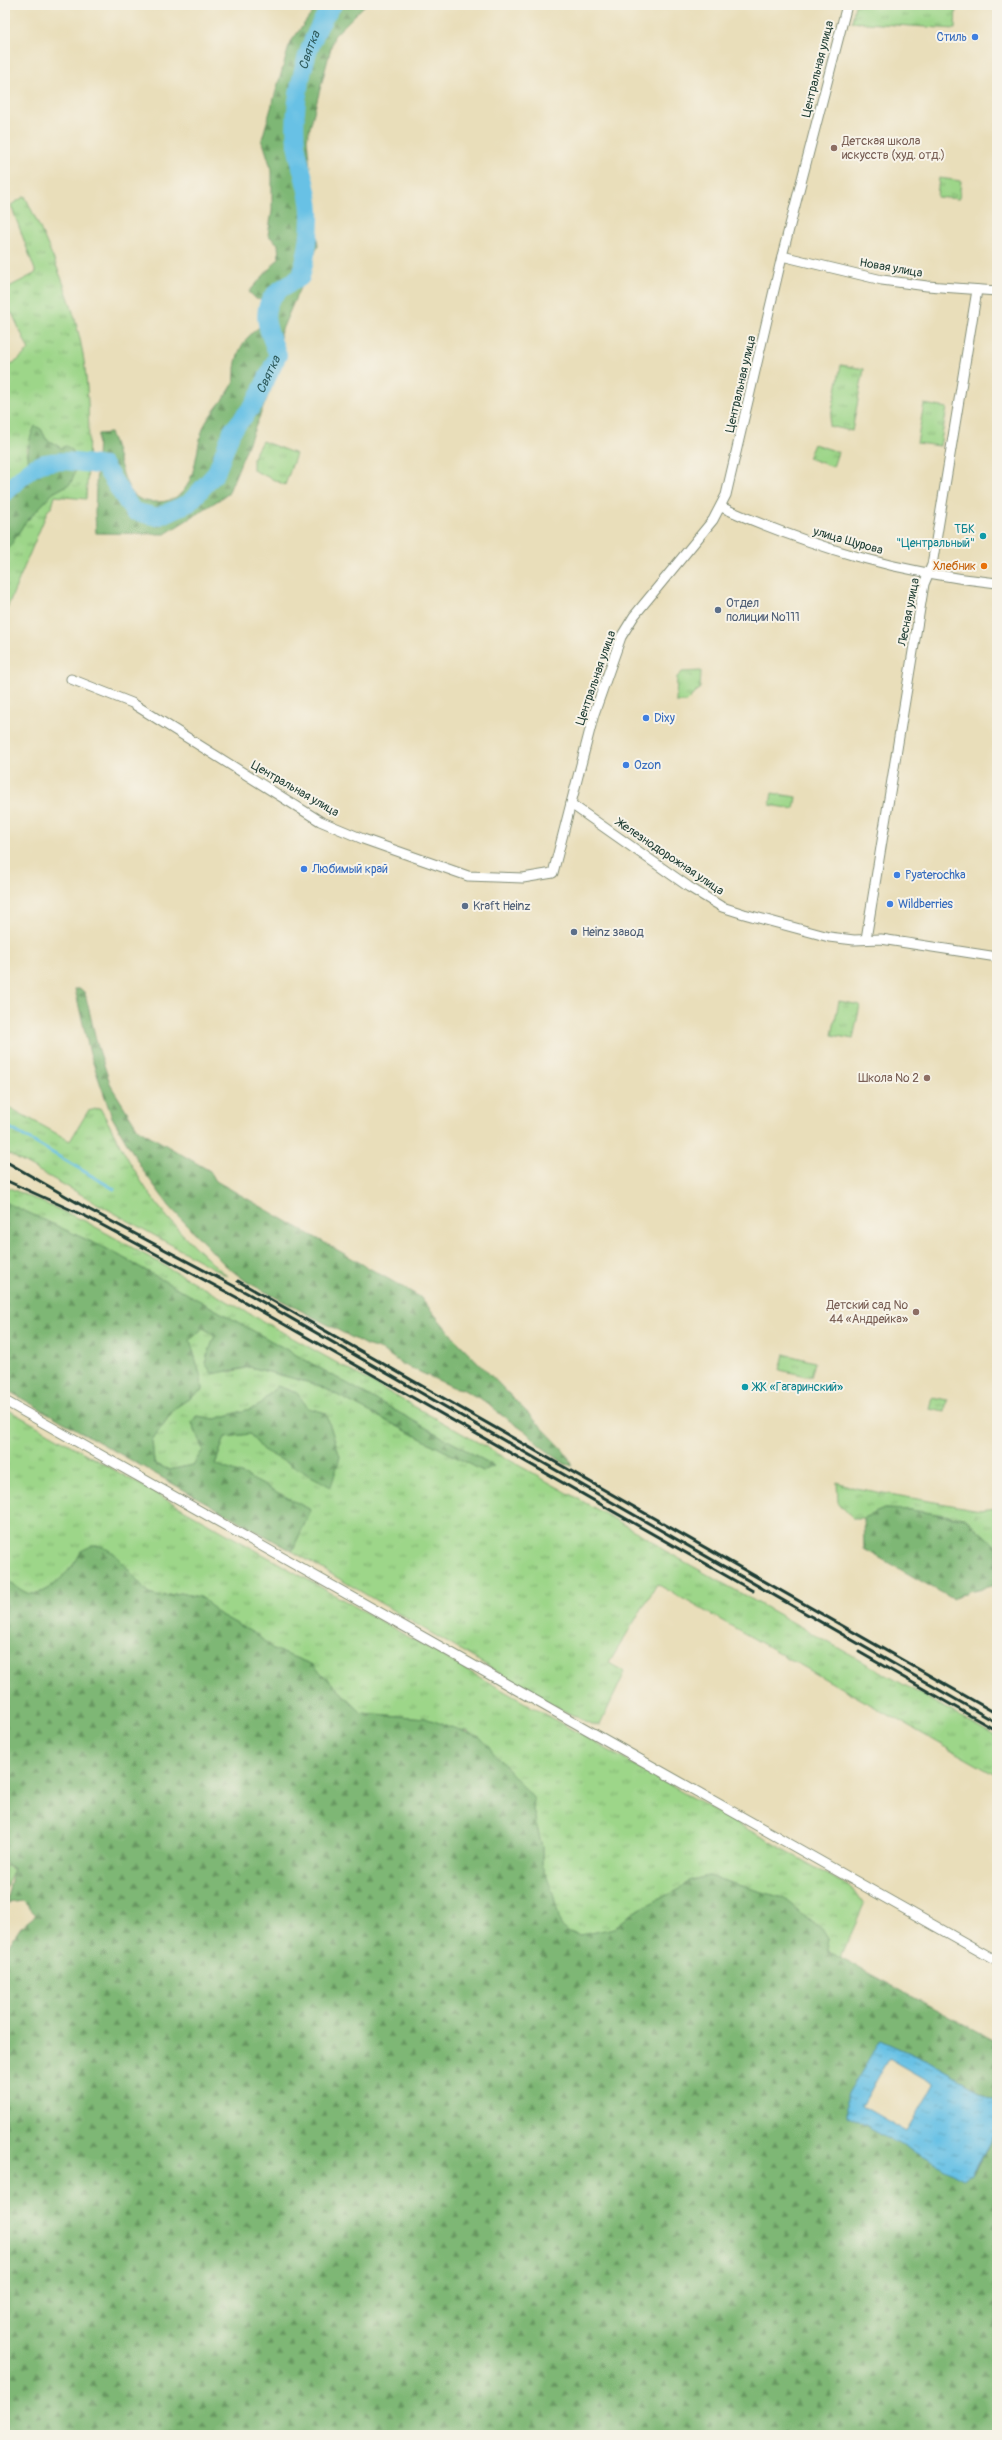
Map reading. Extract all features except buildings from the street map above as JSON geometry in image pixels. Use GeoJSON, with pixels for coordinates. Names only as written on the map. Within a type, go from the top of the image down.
{"type":"FeatureCollection","features":[{"type":"Feature","properties":{"kind":"street","name":"Центральная улица"},"geometry":{"type":"LineString","coordinates":[[71,679],[132,703],[320,821],[468,876],[523,878],[553,873],[594,714],[627,626],[713,520],[721,507],[737,456],[782,256],[847,5]]}},
{"type":"Feature","properties":{"kind":"street","name":"Новая улица"},"geometry":{"type":"LineString","coordinates":[[782,256],[882,280],[997,291]]}},
{"type":"Feature","properties":{"kind":"street","name":"Лесная улица"},"geometry":{"type":"LineString","coordinates":[[866,938],[924,584],[928,574],[937,534],[977,290]]}},
{"type":"Feature","properties":{"kind":"street","name":"улица Щурова"},"geometry":{"type":"LineString","coordinates":[[721,507],[800,540],[836,552],[928,574],[997,583]]}},
{"type":"Feature","properties":{"kind":"street","name":"Железнодорожная улица"},"geometry":{"type":"LineString","coordinates":[[571,804],[689,887],[722,907],[829,937],[854,940],[866,938],[997,957]]}},
{"type":"Feature","properties":{"kind":"street"},"geometry":{"type":"LineString","coordinates":[[5,1401],[997,1961]]}},
{"type":"Feature","properties":{"kind":"green space"},"geometry":{"type":"Polygon","coordinates":[[[318,5],[365,5],[334,36],[307,139],[318,246],[280,334],[283,359],[228,494],[165,534],[96,533],[95,512],[98,434],[110,433],[126,482],[136,497],[145,501],[157,502],[171,500],[181,494],[192,474],[204,426],[233,384],[235,378],[236,361],[240,349],[251,334],[261,326],[263,300],[256,299],[249,292],[279,258],[278,244],[268,235],[272,211],[272,171],[262,139],[290,43],[318,5]]]}},
{"type":"Feature","properties":{"kind":"green space"},"geometry":{"type":"Polygon","coordinates":[[[855,5],[956,5],[955,29],[852,22],[855,5]]]}},
{"type":"Feature","properties":{"kind":"green space"},"geometry":{"type":"Polygon","coordinates":[[[939,178],[961,181],[959,199],[937,197],[939,178]]]}},
{"type":"Feature","properties":{"kind":"green space"},"geometry":{"type":"Polygon","coordinates":[[[25,196],[63,281],[79,335],[86,374],[89,438],[86,499],[55,496],[52,507],[48,510],[5,613],[5,554],[24,524],[53,493],[71,483],[61,448],[46,439],[41,429],[26,449],[29,459],[30,480],[5,502],[5,367],[17,361],[29,350],[12,313],[5,316],[5,289],[36,273],[11,205],[25,196]]]}},
{"type":"Feature","properties":{"kind":"green space"},"geometry":{"type":"Polygon","coordinates":[[[841,365],[864,369],[852,431],[829,426],[841,365]]]}},
{"type":"Feature","properties":{"kind":"green space"},"geometry":{"type":"Polygon","coordinates":[[[924,404],[947,408],[940,446],[917,443],[924,404]]]}},
{"type":"Feature","properties":{"kind":"green space"},"geometry":{"type":"Polygon","coordinates":[[[35,426],[41,429],[46,439],[61,448],[66,446],[72,450],[78,463],[71,483],[53,493],[24,524],[5,554],[5,502],[30,480],[28,447],[35,426]]]}},
{"type":"Feature","properties":{"kind":"green space"},"geometry":{"type":"Polygon","coordinates":[[[262,441],[296,454],[285,485],[253,470],[253,457],[262,441]]]}},
{"type":"Feature","properties":{"kind":"green space"},"geometry":{"type":"Polygon","coordinates":[[[814,444],[838,452],[833,467],[808,458],[814,444]]]}},
{"type":"Feature","properties":{"kind":"green space"},"geometry":{"type":"Polygon","coordinates":[[[701,671],[700,688],[686,702],[676,702],[677,677],[682,672],[701,671]]]}},
{"type":"Feature","properties":{"kind":"green space"},"geometry":{"type":"Polygon","coordinates":[[[772,793],[796,797],[794,809],[770,805],[772,793]]]}},
{"type":"Feature","properties":{"kind":"green space"},"geometry":{"type":"Polygon","coordinates":[[[75,989],[81,989],[85,993],[97,1044],[111,1086],[138,1129],[210,1171],[216,1181],[420,1297],[455,1339],[562,1448],[568,1456],[572,1466],[565,1464],[539,1445],[526,1432],[500,1414],[488,1403],[462,1389],[453,1387],[402,1364],[382,1350],[366,1345],[247,1282],[225,1265],[170,1207],[144,1172],[112,1117],[90,1054],[75,989]]]}},
{"type":"Feature","properties":{"kind":"green space"},"geometry":{"type":"Polygon","coordinates":[[[839,1001],[860,1005],[853,1039],[832,1035],[839,1001]]]}},
{"type":"Feature","properties":{"kind":"green space"},"geometry":{"type":"Polygon","coordinates":[[[5,1105],[70,1141],[88,1111],[100,1108],[131,1165],[158,1206],[189,1241],[227,1276],[5,1152],[5,1105]]]}},
{"type":"Feature","properties":{"kind":"green space"},"geometry":{"type":"Polygon","coordinates":[[[5,1186],[85,1221],[653,1541],[662,1549],[997,1737],[997,1776],[657,1584],[609,1663],[625,1672],[600,1725],[593,1725],[562,1710],[292,1551],[311,1510],[246,1476],[215,1465],[225,1437],[250,1434],[263,1450],[340,1457],[326,1413],[308,1408],[297,1393],[277,1386],[257,1407],[215,1419],[196,1416],[192,1423],[203,1450],[193,1465],[169,1470],[154,1463],[152,1440],[175,1408],[202,1390],[201,1378],[190,1340],[203,1328],[215,1335],[205,1363],[230,1372],[250,1367],[318,1385],[483,1471],[494,1466],[111,1251],[5,1202],[5,1186]]]}},
{"type":"Feature","properties":{"kind":"green space"},"geometry":{"type":"Polygon","coordinates":[[[5,1202],[111,1251],[494,1466],[483,1471],[318,1385],[250,1367],[212,1374],[205,1363],[215,1335],[203,1328],[190,1340],[201,1378],[202,1390],[175,1408],[152,1440],[154,1463],[169,1470],[193,1465],[203,1450],[192,1422],[197,1416],[215,1419],[257,1407],[277,1386],[297,1393],[308,1408],[326,1413],[340,1457],[331,1487],[263,1450],[250,1434],[225,1437],[215,1464],[246,1476],[311,1510],[292,1551],[5,1389],[5,1202]]]}},
{"type":"Feature","properties":{"kind":"green space"},"geometry":{"type":"Polygon","coordinates":[[[784,1354],[815,1362],[811,1377],[780,1370],[784,1354]]]}},
{"type":"Feature","properties":{"kind":"green space"},"geometry":{"type":"Polygon","coordinates":[[[932,1397],[947,1400],[945,1412],[929,1409],[932,1397]]]}},
{"type":"Feature","properties":{"kind":"green space"},"geometry":{"type":"Polygon","coordinates":[[[5,1408],[853,1889],[864,1905],[840,1959],[829,1951],[828,1939],[823,1931],[783,1898],[708,1876],[688,1881],[681,1888],[632,1913],[615,1928],[580,1935],[568,1933],[561,1926],[542,1864],[542,1848],[533,1810],[534,1799],[468,1731],[449,1728],[425,1718],[362,1713],[313,1665],[273,1649],[257,1635],[217,1613],[203,1598],[181,1593],[159,1597],[149,1594],[114,1553],[81,1551],[74,1564],[61,1578],[46,1590],[39,1593],[29,1594],[5,1580],[5,1408]]]}},
{"type":"Feature","properties":{"kind":"green space"},"geometry":{"type":"Polygon","coordinates":[[[837,1482],[855,1488],[980,1510],[997,1508],[997,1547],[965,1518],[911,1510],[884,1509],[863,1518],[852,1518],[838,1502],[837,1482]]]}},
{"type":"Feature","properties":{"kind":"green space"},"geometry":{"type":"Polygon","coordinates":[[[884,1509],[911,1510],[965,1519],[997,1547],[997,1585],[969,1591],[953,1599],[864,1549],[863,1518],[884,1509]]]}},
{"type":"Feature","properties":{"kind":"green space"},"geometry":{"type":"Polygon","coordinates":[[[91,1546],[101,1546],[114,1553],[149,1594],[159,1597],[181,1593],[203,1598],[217,1613],[257,1635],[273,1649],[313,1665],[362,1713],[425,1718],[480,1737],[534,1799],[533,1810],[542,1848],[542,1864],[553,1893],[561,1925],[568,1933],[580,1935],[615,1928],[632,1913],[681,1888],[688,1881],[708,1876],[783,1898],[823,1931],[828,1939],[829,1952],[997,2042],[997,2101],[929,2062],[880,2040],[847,2115],[973,2174],[997,2129],[997,2435],[5,2435],[5,1951],[21,1927],[36,1915],[23,1901],[8,1903],[7,1897],[14,1869],[5,1863],[5,1580],[29,1594],[39,1593],[46,1590],[61,1578],[74,1564],[81,1551],[91,1546]]]}},
{"type":"Feature","properties":{"kind":"green space"},"geometry":{"type":"Polygon","coordinates":[[[5,1865],[14,1870],[5,1888],[5,1865]]]}},
{"type":"Feature","properties":{"kind":"water"},"geometry":{"type":"Polygon","coordinates":[[[880,2040],[929,2062],[997,2101],[997,2129],[972,2174],[963,2179],[847,2115],[847,2095],[880,2040]],[[889,2058],[862,2106],[907,2132],[934,2084],[889,2058]]]}},
{"type":"Feature","properties":{"kind":"waterway","name":"Святка"},"geometry":{"type":"LineString","coordinates":[[5,493],[29,471],[40,464],[67,461],[104,466],[133,511],[157,517],[189,503],[216,473],[232,431],[255,403],[278,355],[267,324],[267,309],[270,301],[280,289],[301,277],[309,236],[310,211],[308,194],[296,143],[296,108],[308,52],[323,19],[333,5]]}},
{"type":"Feature","properties":{"kind":"waterway"},"geometry":{"type":"LineString","coordinates":[[5,1125],[114,1189]]}},
{"type":"Feature","properties":{"kind":"railway"},"geometry":{"type":"LineString","coordinates":[[5,1161],[90,1210],[247,1293],[997,1723]]}},
{"type":"Feature","properties":{"kind":"railway"},"geometry":{"type":"LineString","coordinates":[[5,1180],[87,1217],[236,1297],[753,1591]]}},
{"type":"Feature","properties":{"kind":"railway"},"geometry":{"type":"LineString","coordinates":[[238,1281],[997,1714]]}},
{"type":"Feature","properties":{"kind":"railway"},"geometry":{"type":"LineString","coordinates":[[859,1652],[997,1731]]}},
{"type":"Feature","properties":{"kind":"place","name":"Стиль"},"geometry":{"type":"Point","coordinates":[975,37]}},
{"type":"Feature","properties":{"kind":"place","name":"Детская школа искусств (худ. отд.)"},"geometry":{"type":"Point","coordinates":[834,148]}},
{"type":"Feature","properties":{"kind":"place","name":"ТБК \"Центральный\""},"geometry":{"type":"Point","coordinates":[983,536]}},
{"type":"Feature","properties":{"kind":"place","name":"Хлебник"},"geometry":{"type":"Point","coordinates":[984,566]}},
{"type":"Feature","properties":{"kind":"place","name":"Отдел полиции №111"},"geometry":{"type":"Point","coordinates":[718,610]}},
{"type":"Feature","properties":{"kind":"place","name":"Dixy"},"geometry":{"type":"Point","coordinates":[646,718]}},
{"type":"Feature","properties":{"kind":"place","name":"Ozon"},"geometry":{"type":"Point","coordinates":[626,765]}},
{"type":"Feature","properties":{"kind":"place","name":"Любимый край"},"geometry":{"type":"Point","coordinates":[304,869]}},
{"type":"Feature","properties":{"kind":"place","name":"Pyaterochka"},"geometry":{"type":"Point","coordinates":[897,875]}},
{"type":"Feature","properties":{"kind":"place","name":"Wildberries"},"geometry":{"type":"Point","coordinates":[890,904]}},
{"type":"Feature","properties":{"kind":"place","name":"Kraft Heinz"},"geometry":{"type":"Point","coordinates":[465,906]}},
{"type":"Feature","properties":{"kind":"place","name":"Heinz завод"},"geometry":{"type":"Point","coordinates":[574,932]}},
{"type":"Feature","properties":{"kind":"place","name":"Школа № 2"},"geometry":{"type":"Point","coordinates":[927,1078]}},
{"type":"Feature","properties":{"kind":"place","name":"Детский сад № 44 «Андрейка»"},"geometry":{"type":"Point","coordinates":[916,1312]}},
{"type":"Feature","properties":{"kind":"place","name":"ЖК «Гагаринский»"},"geometry":{"type":"Point","coordinates":[745,1387]}}]}
